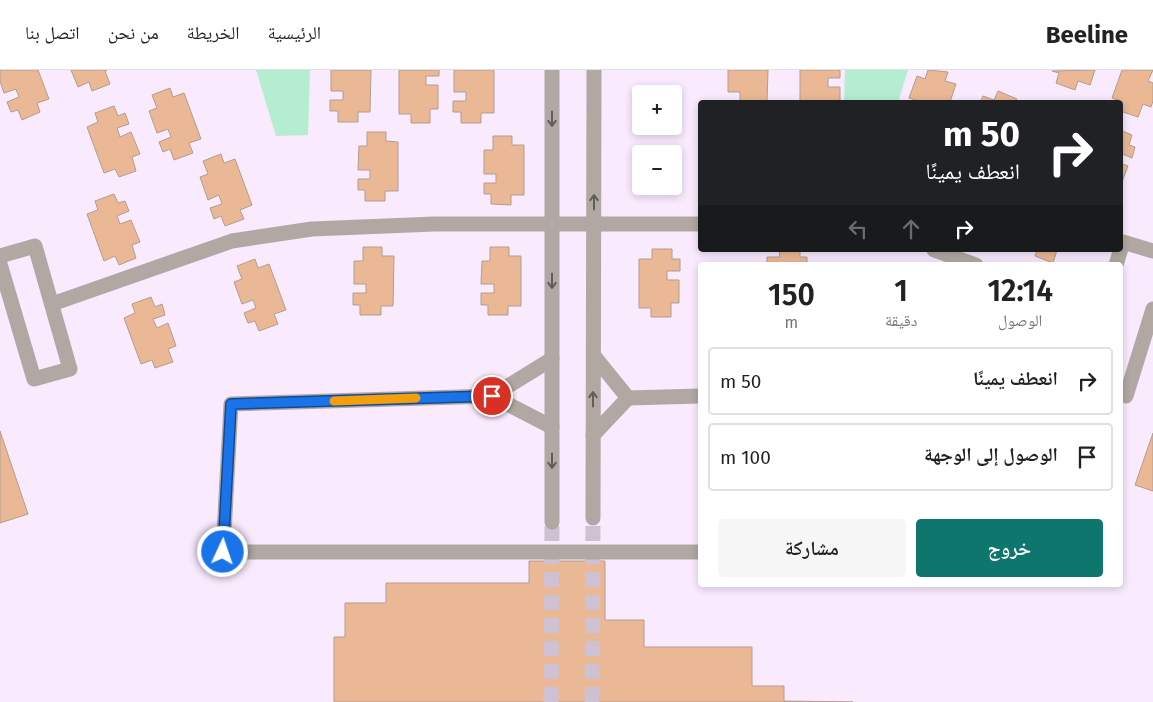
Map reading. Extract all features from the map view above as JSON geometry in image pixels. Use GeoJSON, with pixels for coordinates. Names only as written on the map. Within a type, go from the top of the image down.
{"type":"FeatureCollection","features":[{"type":"Feature","properties":{"kind":"street"},"geometry":{"type":"LineString","coordinates":[[552,70],[552,522]]}},
{"type":"Feature","properties":{"kind":"street"},"geometry":{"type":"LineString","coordinates":[[593,518],[594,70]]}},
{"type":"Feature","properties":{"kind":"street"},"geometry":{"type":"LineString","coordinates":[[52,304],[177,258],[232,241],[312,229],[435,224],[698,224]]}},
{"type":"Feature","properties":{"kind":"street"},"geometry":{"type":"LineString","coordinates":[[1123,242],[1153,251]]}},
{"type":"Feature","properties":{"kind":"street"},"geometry":{"type":"LineString","coordinates":[[0,256],[35,246],[70,369],[34,379],[0,264]]}},
{"type":"Feature","properties":{"kind":"street"},"geometry":{"type":"LineString","coordinates":[[940,252],[968,262]]}},
{"type":"Feature","properties":{"kind":"street"},"geometry":{"type":"LineString","coordinates":[[1123,395],[1126,396],[1153,309]]}},
{"type":"Feature","properties":{"kind":"street"},"geometry":{"type":"LineString","coordinates":[[594,356],[628,398]]}},
{"type":"Feature","properties":{"kind":"street"},"geometry":{"type":"LineString","coordinates":[[492,396],[552,359]]}},
{"type":"Feature","properties":{"kind":"street"},"geometry":{"type":"LineString","coordinates":[[552,427],[492,396],[231,404],[223,552],[698,552]]}},
{"type":"Feature","properties":{"kind":"street"},"geometry":{"type":"LineString","coordinates":[[593,436],[628,398],[698,396]]}},
{"type":"Feature","properties":{"kind":"green space"},"geometry":{"type":"Polygon","coordinates":[[[256,70],[310,70],[308,135],[276,136],[256,70]]]}},
{"type":"Feature","properties":{"kind":"green space"},"geometry":{"type":"Polygon","coordinates":[[[845,70],[908,70],[899,100],[844,100],[845,70]]]}},
{"type":"Feature","properties":{"kind":"building"},"geometry":{"type":"Polygon","coordinates":[[[0,70],[38,70],[49,99],[37,103],[40,112],[22,120],[18,110],[11,112],[7,102],[19,97],[16,89],[4,93],[0,81],[0,70]]]}},
{"type":"Feature","properties":{"kind":"building"},"geometry":{"type":"Polygon","coordinates":[[[71,70],[107,70],[105,71],[110,84],[92,91],[89,82],[78,87],[71,70]]]}},
{"type":"Feature","properties":{"kind":"building"},"geometry":{"type":"Polygon","coordinates":[[[331,70],[371,70],[370,112],[358,112],[358,122],[338,122],[338,111],[330,111],[330,100],[343,100],[343,91],[331,91],[331,70]]]}},
{"type":"Feature","properties":{"kind":"building"},"geometry":{"type":"Polygon","coordinates":[[[399,70],[439,70],[439,76],[426,76],[426,85],[438,85],[438,109],[430,109],[430,123],[411,123],[411,114],[399,114],[399,70]]]}},
{"type":"Feature","properties":{"kind":"building"},"geometry":{"type":"Polygon","coordinates":[[[454,70],[494,70],[494,113],[481,113],[481,123],[461,123],[461,112],[453,112],[453,101],[466,101],[466,92],[454,92],[454,70]]]}},
{"type":"Feature","properties":{"kind":"building"},"geometry":{"type":"Polygon","coordinates":[[[728,70],[768,70],[767,100],[740,100],[740,92],[728,92],[728,70]]]}},
{"type":"Feature","properties":{"kind":"building"},"geometry":{"type":"Polygon","coordinates":[[[800,70],[840,70],[840,78],[828,78],[828,87],[840,87],[840,100],[800,100],[800,70]]]}},
{"type":"Feature","properties":{"kind":"building"},"geometry":{"type":"Polygon","coordinates":[[[928,70],[948,72],[945,81],[956,84],[951,100],[915,100],[909,98],[917,76],[925,79],[928,70]]]}},
{"type":"Feature","properties":{"kind":"building"},"geometry":{"type":"Polygon","coordinates":[[[1095,70],[1090,85],[1078,81],[1075,90],[1056,83],[1059,73],[1052,71],[1095,70]]]}},
{"type":"Feature","properties":{"kind":"building"},"geometry":{"type":"Polygon","coordinates":[[[1122,70],[1153,70],[1148,81],[1153,83],[1153,101],[1151,107],[1143,104],[1138,117],[1123,112],[1123,100],[1112,98],[1122,70]]]}},
{"type":"Feature","properties":{"kind":"building"},"geometry":{"type":"Polygon","coordinates":[[[170,88],[173,97],[184,93],[201,139],[189,143],[193,153],[174,160],[170,149],[163,152],[159,142],[171,137],[168,129],[157,133],[149,111],[157,108],[152,95],[170,88]]]}},
{"type":"Feature","properties":{"kind":"building"},"geometry":{"type":"Polygon","coordinates":[[[998,91],[1017,99],[1016,100],[994,100],[998,91]]]}},
{"type":"Feature","properties":{"kind":"building"},"geometry":{"type":"Polygon","coordinates":[[[983,96],[994,100],[981,100],[983,96]]]}},
{"type":"Feature","properties":{"kind":"building"},"geometry":{"type":"Polygon","coordinates":[[[114,106],[118,116],[125,113],[129,124],[117,128],[120,137],[131,132],[140,154],[132,157],[136,171],[119,177],[115,169],[104,173],[87,127],[98,122],[95,113],[114,106]]]}},
{"type":"Feature","properties":{"kind":"building"},"geometry":{"type":"Polygon","coordinates":[[[1123,131],[1132,135],[1129,145],[1135,147],[1132,158],[1123,154],[1123,131]]]}},
{"type":"Feature","properties":{"kind":"building"},"geometry":{"type":"Polygon","coordinates":[[[367,132],[386,132],[386,141],[398,142],[398,191],[385,191],[385,201],[365,201],[365,190],[358,190],[358,179],[370,179],[370,170],[358,170],[359,146],[367,146],[367,132]]]}},
{"type":"Feature","properties":{"kind":"building"},"geometry":{"type":"Polygon","coordinates":[[[493,136],[512,136],[512,145],[524,145],[524,195],[511,195],[511,205],[491,204],[491,194],[484,194],[484,183],[496,183],[496,174],[484,174],[484,150],[493,150],[493,136]]]}},
{"type":"Feature","properties":{"kind":"building"},"geometry":{"type":"Polygon","coordinates":[[[221,154],[224,163],[235,159],[252,205],[240,210],[244,219],[225,226],[221,216],[214,219],[210,208],[222,204],[219,195],[208,200],[200,177],[208,174],[203,161],[221,154]]]}},
{"type":"Feature","properties":{"kind":"building"},"geometry":{"type":"Polygon","coordinates":[[[1123,164],[1128,166],[1123,179],[1123,164]]]}},
{"type":"Feature","properties":{"kind":"building"},"geometry":{"type":"Polygon","coordinates":[[[114,194],[118,203],[125,201],[129,211],[117,216],[120,224],[131,220],[140,242],[132,245],[136,258],[119,265],[115,256],[104,261],[87,214],[98,210],[95,201],[114,194]]]}},
{"type":"Feature","properties":{"kind":"building"},"geometry":{"type":"Polygon","coordinates":[[[363,247],[382,247],[382,256],[394,256],[393,306],[381,306],[381,315],[360,315],[360,305],[353,305],[353,293],[366,293],[366,284],[354,284],[354,261],[363,261],[363,247]]]}},
{"type":"Feature","properties":{"kind":"building"},"geometry":{"type":"Polygon","coordinates":[[[490,247],[509,247],[509,256],[521,256],[521,306],[508,306],[508,315],[488,315],[488,305],[481,305],[481,293],[494,293],[494,284],[481,284],[482,261],[490,261],[490,247]]]}},
{"type":"Feature","properties":{"kind":"building"},"geometry":{"type":"Polygon","coordinates":[[[652,249],[672,249],[672,259],[680,259],[680,271],[667,271],[667,280],[679,280],[679,303],[671,303],[671,317],[651,317],[651,308],[639,308],[639,259],[652,259],[652,249]]]}},
{"type":"Feature","properties":{"kind":"building"},"geometry":{"type":"Polygon","coordinates":[[[779,252],[800,252],[800,257],[807,257],[807,262],[767,262],[767,257],[780,257],[779,252]]]}},
{"type":"Feature","properties":{"kind":"building"},"geometry":{"type":"Polygon","coordinates":[[[1036,252],[1056,252],[1053,262],[1035,256],[1036,252]]]}},
{"type":"Feature","properties":{"kind":"building"},"geometry":{"type":"Polygon","coordinates":[[[255,259],[258,268],[269,264],[286,310],[274,314],[278,324],[259,331],[255,321],[248,323],[244,313],[256,308],[253,300],[242,304],[234,282],[242,279],[237,266],[255,259]]]}},
{"type":"Feature","properties":{"kind":"building"},"geometry":{"type":"Polygon","coordinates":[[[151,297],[155,307],[162,304],[165,315],[153,319],[157,328],[168,323],[176,346],[168,349],[173,362],[155,368],[152,360],[141,364],[124,318],[135,313],[132,304],[151,297]]]}},
{"type":"Feature","properties":{"kind":"building"},"geometry":{"type":"Polygon","coordinates":[[[0,431],[28,514],[0,523],[0,431]]]}},
{"type":"Feature","properties":{"kind":"building"},"geometry":{"type":"Polygon","coordinates":[[[1153,433],[1153,491],[1135,485],[1153,433]]]}},
{"type":"Feature","properties":{"kind":"building"},"geometry":{"type":"Polygon","coordinates":[[[529,561],[605,561],[605,620],[644,620],[644,647],[752,647],[752,686],[784,686],[784,701],[853,702],[334,702],[334,637],[345,637],[345,603],[386,603],[386,583],[529,583],[529,561]]]}},
{"type":"Feature","properties":{"kind":"tunnel"},"geometry":{"type":"LineString","coordinates":[[592,702],[593,518]]}},
{"type":"Feature","properties":{"kind":"tunnel"},"geometry":{"type":"LineString","coordinates":[[551,702],[552,522]]}},
{"type":"Feature","properties":{"kind":"slow traffic"},"geometry":{"type":"LineString","coordinates":[[334,401],[416,398]]}},
{"type":"Feature","properties":{"kind":"route"},"geometry":{"type":"LineString","coordinates":[[223,552],[231,404],[492,396]]}}]}
